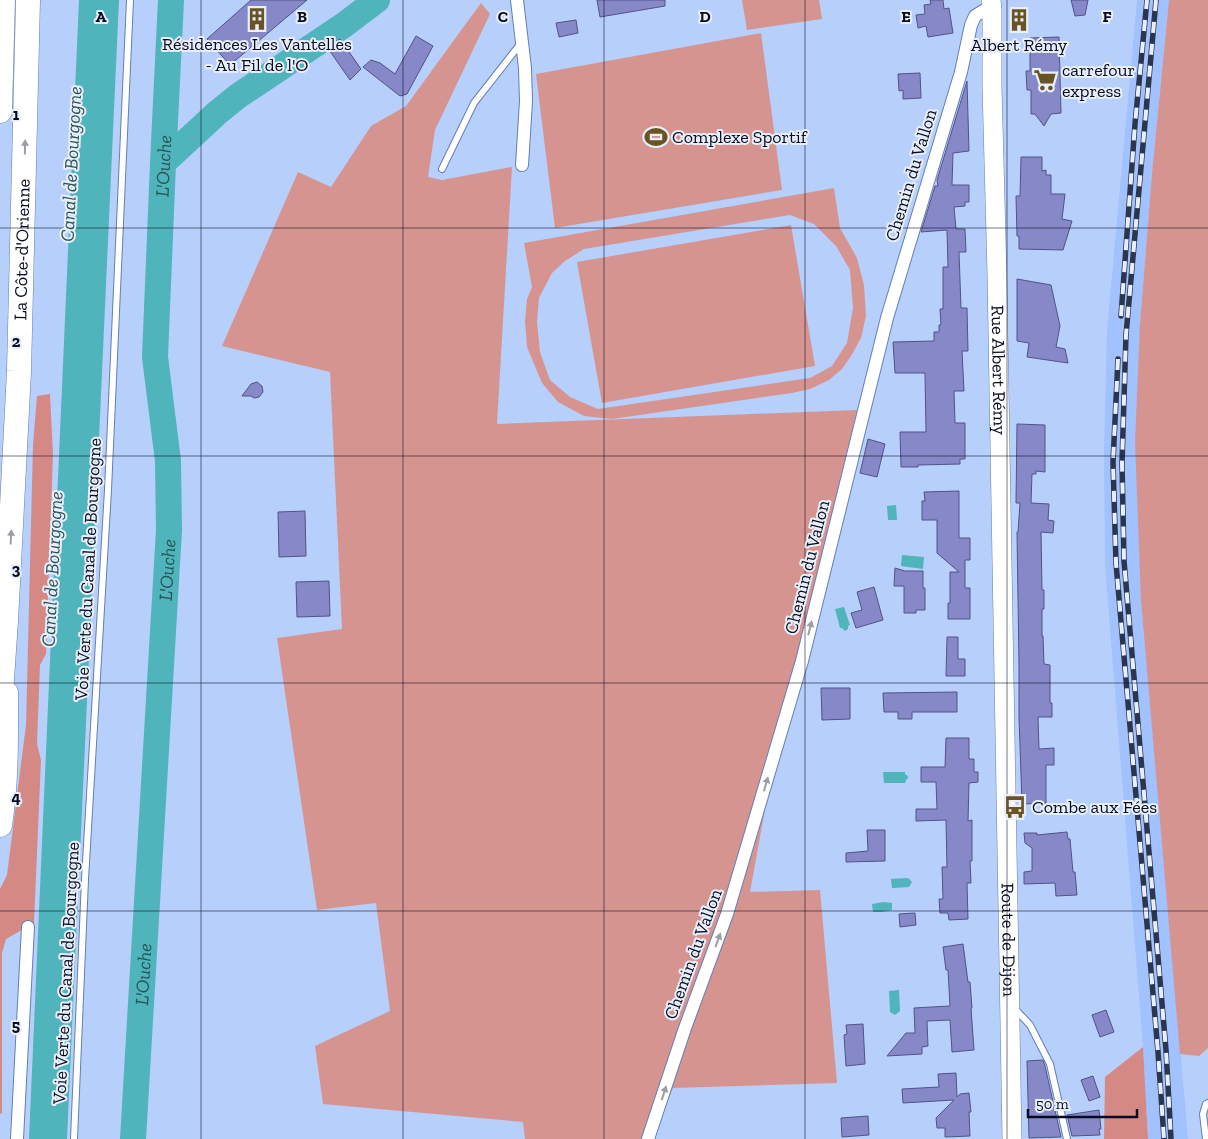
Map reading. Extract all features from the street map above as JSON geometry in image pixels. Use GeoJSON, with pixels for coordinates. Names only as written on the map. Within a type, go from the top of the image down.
{"type":"FeatureCollection","features":[{"type":"Feature","properties":{"kind":"highway"},"geometry":{"type":"LineString","coordinates":[[0,110],[3,0]]}},
{"type":"Feature","properties":{"kind":"highway","name":"La Côte-d'Orienne"},"geometry":{"type":"LineString","coordinates":[[0,708],[19,371],[28,0]]}},
{"type":"Feature","properties":{"kind":"highway"},"geometry":{"type":"LineString","coordinates":[[26,88],[36,0]]}},
{"type":"Feature","properties":{"kind":"highway"},"geometry":{"type":"LineString","coordinates":[[0,825],[6,760],[6,621]]}},
{"type":"Feature","properties":{"kind":"main road","name":"Rue Albert Rémy"},"geometry":{"type":"LineString","coordinates":[[991,5],[1005,741]]}},
{"type":"Feature","properties":{"kind":"main road","name":"Route de Dijon"},"geometry":{"type":"LineString","coordinates":[[1005,741],[1012,1139]]}},
{"type":"Feature","properties":{"kind":"street"},"geometry":{"type":"LineString","coordinates":[[517,0],[526,68],[522,165]]}},
{"type":"Feature","properties":{"kind":"street","name":"Chemin du Vallon"},"geometry":{"type":"LineString","coordinates":[[648,1139],[685,1028],[728,914],[802,662],[886,318],[961,72],[971,25],[975,16],[991,5]]}},
{"type":"Feature","properties":{"kind":"street"},"geometry":{"type":"LineString","coordinates":[[17,1139],[28,927]]}},
{"type":"Feature","properties":{"kind":"lane","name":"Voie Verte du Canal de Bourgogne"},"geometry":{"type":"LineString","coordinates":[[74,1139],[86,869],[108,490],[130,0]]}},
{"type":"Feature","properties":{"kind":"lane"},"geometry":{"type":"LineString","coordinates":[[442,169],[474,103],[522,42]]}},
{"type":"Feature","properties":{"kind":"lane"},"geometry":{"type":"LineString","coordinates":[[1009,1002],[1030,1025],[1050,1064],[1067,1139]]}},
{"type":"Feature","properties":{"kind":"lane"},"geometry":{"type":"LineString","coordinates":[[1206,1139],[1203,1114],[1208,1103]]}},
{"type":"Feature","properties":{"kind":"shaded area"},"geometry":{"type":"Polygon","coordinates":[[[79,0],[119,0],[67,1139],[29,1139],[79,0]]]}},
{"type":"Feature","properties":{"kind":"shaded area"},"geometry":{"type":"Polygon","coordinates":[[[742,0],[819,0],[822,19],[747,30],[742,0]]]}},
{"type":"Feature","properties":{"kind":"shaded area"},"geometry":{"type":"Polygon","coordinates":[[[1137,0],[1169,0],[1152,173],[1140,324],[1141,601],[1188,1139],[1148,1139],[1143,1047],[1105,564],[1104,452],[1107,331],[1137,0]]]}},
{"type":"Feature","properties":{"kind":"shaded area"},"geometry":{"type":"Polygon","coordinates":[[[1169,0],[1208,0],[1208,1048],[1199,1056],[1180,1054],[1141,601],[1135,442],[1140,324],[1152,173],[1169,0]]]}},
{"type":"Feature","properties":{"kind":"shaded area"},"geometry":{"type":"Polygon","coordinates":[[[481,3],[490,14],[435,130],[428,177],[442,180],[512,167],[497,424],[857,410],[774,760],[750,892],[820,890],[837,1083],[673,1088],[652,1139],[525,1139],[523,1122],[323,1104],[315,1046],[390,1011],[376,903],[317,910],[277,638],[342,629],[330,372],[222,346],[298,172],[331,187],[371,126],[406,106],[481,3]]]}},
{"type":"Feature","properties":{"kind":"shaded area"},"geometry":{"type":"Polygon","coordinates":[[[761,33],[782,190],[555,228],[536,74],[761,33]]]}},
{"type":"Feature","properties":{"kind":"shaded area"},"geometry":{"type":"Polygon","coordinates":[[[834,188],[840,228],[857,258],[864,285],[866,316],[861,338],[842,369],[829,380],[810,389],[612,419],[584,416],[558,402],[542,383],[527,347],[525,321],[527,299],[532,287],[524,243],[834,188]],[[790,215],[584,249],[565,261],[552,273],[539,298],[537,322],[540,352],[550,380],[570,397],[598,409],[810,378],[832,366],[847,343],[853,308],[850,270],[836,246],[814,224],[790,215]]]}},
{"type":"Feature","properties":{"kind":"shaded area"},"geometry":{"type":"Polygon","coordinates":[[[791,225],[815,366],[602,403],[577,262],[791,225]]]}},
{"type":"Feature","properties":{"kind":"shaded area"},"geometry":{"type":"Polygon","coordinates":[[[50,394],[53,454],[46,654],[40,665],[37,744],[41,760],[34,923],[6,939],[2,953],[2,1114],[0,1113],[0,889],[7,875],[26,725],[33,445],[37,396],[50,394]]]}},
{"type":"Feature","properties":{"kind":"shaded area"},"geometry":{"type":"Polygon","coordinates":[[[896,505],[897,520],[888,520],[887,506],[896,505]]]}},
{"type":"Feature","properties":{"kind":"shaded area"},"geometry":{"type":"Polygon","coordinates":[[[902,555],[924,557],[923,569],[901,566],[902,555]]]}},
{"type":"Feature","properties":{"kind":"shaded area"},"geometry":{"type":"Polygon","coordinates":[[[844,607],[850,625],[845,631],[840,628],[835,609],[844,607]]]}},
{"type":"Feature","properties":{"kind":"shaded area"},"geometry":{"type":"Polygon","coordinates":[[[883,772],[905,772],[908,778],[905,783],[884,783],[883,772]]]}},
{"type":"Feature","properties":{"kind":"shaded area"},"geometry":{"type":"Polygon","coordinates":[[[908,878],[912,882],[909,887],[892,888],[891,879],[908,878]]]}},
{"type":"Feature","properties":{"kind":"shaded area"},"geometry":{"type":"Polygon","coordinates":[[[892,903],[892,910],[873,912],[872,904],[892,903]]]}},
{"type":"Feature","properties":{"kind":"shaded area"},"geometry":{"type":"Polygon","coordinates":[[[899,990],[900,1011],[895,1015],[890,1012],[889,991],[899,990]]]}},
{"type":"Feature","properties":{"kind":"shaded area"},"geometry":{"type":"Polygon","coordinates":[[[1143,1047],[1148,1139],[1104,1139],[1105,1077],[1143,1047]]]}},
{"type":"Feature","properties":{"kind":"building","name":"Résidences Les Vantelles - Au Fil de l'O"},"geometry":{"type":"Polygon","coordinates":[[[251,0],[307,0],[230,65],[207,39],[251,0]]]}},
{"type":"Feature","properties":{"kind":"building"},"geometry":{"type":"Polygon","coordinates":[[[597,0],[665,0],[665,6],[600,17],[597,0]]]}},
{"type":"Feature","properties":{"kind":"building"},"geometry":{"type":"Polygon","coordinates":[[[930,0],[943,0],[944,9],[949,8],[953,33],[928,37],[926,26],[918,28],[916,15],[925,14],[924,5],[931,4],[930,0]]]}},
{"type":"Feature","properties":{"kind":"building"},"geometry":{"type":"Polygon","coordinates":[[[1071,0],[1088,0],[1085,15],[1075,16],[1071,0]]]}},
{"type":"Feature","properties":{"kind":"building"},"geometry":{"type":"Polygon","coordinates":[[[576,20],[578,33],[559,37],[556,23],[576,20]]]}},
{"type":"Feature","properties":{"kind":"building"},"geometry":{"type":"Polygon","coordinates":[[[416,36],[433,46],[407,94],[400,96],[363,67],[371,60],[380,63],[395,74],[416,36]]]}},
{"type":"Feature","properties":{"kind":"building","name":"carrefour express"},"geometry":{"type":"Polygon","coordinates":[[[1059,37],[1061,113],[1051,114],[1044,126],[1035,114],[1031,114],[1031,90],[1027,90],[1026,71],[1030,71],[1030,38],[1059,37]]]}},
{"type":"Feature","properties":{"kind":"building"},"geometry":{"type":"Polygon","coordinates":[[[340,39],[361,69],[350,80],[327,47],[340,39]]]}},
{"type":"Feature","properties":{"kind":"building"},"geometry":{"type":"Polygon","coordinates":[[[920,73],[921,98],[903,99],[903,90],[899,91],[898,74],[920,73]]]}},
{"type":"Feature","properties":{"kind":"building"},"geometry":{"type":"Polygon","coordinates":[[[967,81],[969,151],[953,153],[952,185],[969,185],[969,202],[965,202],[965,206],[954,207],[956,229],[965,229],[966,252],[959,252],[961,308],[967,308],[968,351],[962,351],[964,391],[954,391],[955,423],[965,423],[965,459],[960,459],[960,464],[901,467],[900,432],[926,432],[925,373],[895,373],[893,342],[934,341],[934,332],[939,332],[939,325],[941,325],[940,309],[943,309],[943,267],[948,267],[947,230],[921,232],[935,186],[938,186],[937,180],[967,81]]]}},
{"type":"Feature","properties":{"kind":"building"},"geometry":{"type":"Polygon","coordinates":[[[1021,157],[1042,157],[1042,171],[1046,170],[1046,175],[1051,175],[1051,194],[1065,194],[1062,219],[1072,221],[1063,250],[1019,249],[1016,196],[1020,196],[1021,157]]]}},
{"type":"Feature","properties":{"kind":"building"},"geometry":{"type":"Polygon","coordinates":[[[1017,279],[1051,285],[1060,326],[1056,347],[1065,349],[1068,363],[1027,357],[1029,343],[1017,341],[1017,279]]]}},
{"type":"Feature","properties":{"kind":"building"},"geometry":{"type":"Polygon","coordinates":[[[257,382],[262,386],[263,392],[259,397],[242,396],[251,384],[257,382]]]}},
{"type":"Feature","properties":{"kind":"building"},"geometry":{"type":"Polygon","coordinates":[[[1017,424],[1045,425],[1045,472],[1036,471],[1036,474],[1032,474],[1031,503],[1049,504],[1048,520],[1054,521],[1053,533],[1041,532],[1042,590],[1044,590],[1042,636],[1044,664],[1050,665],[1052,717],[1038,717],[1039,749],[1054,748],[1054,765],[1046,765],[1046,803],[1022,804],[1017,532],[1020,503],[1016,503],[1017,424]]]}},
{"type":"Feature","properties":{"kind":"building"},"geometry":{"type":"Polygon","coordinates":[[[868,439],[885,444],[877,477],[860,473],[868,439]]]}},
{"type":"Feature","properties":{"kind":"building"},"geometry":{"type":"Polygon","coordinates":[[[959,491],[959,538],[970,538],[970,560],[965,560],[965,588],[970,588],[970,619],[948,619],[950,572],[959,572],[937,553],[937,520],[922,520],[922,501],[925,501],[924,492],[959,491]]]}},
{"type":"Feature","properties":{"kind":"building"},"geometry":{"type":"Polygon","coordinates":[[[305,511],[306,556],[279,557],[278,512],[305,511]]]}},
{"type":"Feature","properties":{"kind":"building"},"geometry":{"type":"Polygon","coordinates":[[[895,568],[905,571],[923,571],[925,610],[916,610],[916,613],[904,613],[904,586],[894,586],[895,568]]]}},
{"type":"Feature","properties":{"kind":"building"},"geometry":{"type":"Polygon","coordinates":[[[329,581],[330,616],[297,617],[296,582],[329,581]]]}},
{"type":"Feature","properties":{"kind":"building"},"geometry":{"type":"Polygon","coordinates":[[[874,587],[883,620],[856,628],[851,613],[862,610],[857,592],[874,587]]]}},
{"type":"Feature","properties":{"kind":"building"},"geometry":{"type":"Polygon","coordinates":[[[947,637],[958,637],[958,659],[965,659],[965,676],[946,676],[947,637]]]}},
{"type":"Feature","properties":{"kind":"building"},"geometry":{"type":"Polygon","coordinates":[[[821,688],[850,688],[850,719],[822,720],[821,688]]]}},
{"type":"Feature","properties":{"kind":"building"},"geometry":{"type":"Polygon","coordinates":[[[957,692],[957,712],[912,712],[912,719],[898,719],[898,712],[884,712],[883,693],[957,692]]]}},
{"type":"Feature","properties":{"kind":"building"},"geometry":{"type":"Polygon","coordinates":[[[946,738],[969,738],[969,759],[974,759],[974,772],[978,772],[978,782],[969,783],[968,821],[972,820],[972,861],[970,861],[971,883],[967,883],[968,919],[949,920],[948,913],[940,913],[939,899],[943,899],[942,867],[947,867],[946,820],[916,821],[916,809],[937,809],[936,782],[921,782],[921,767],[945,767],[946,738]]]}},
{"type":"Feature","properties":{"kind":"building"},"geometry":{"type":"Polygon","coordinates":[[[867,830],[885,830],[885,861],[846,862],[846,853],[868,851],[867,830]]]}},
{"type":"Feature","properties":{"kind":"building"},"geometry":{"type":"Polygon","coordinates":[[[1067,832],[1068,839],[1070,839],[1077,895],[1056,896],[1055,883],[1024,884],[1024,872],[1032,871],[1032,848],[1025,843],[1024,833],[1037,833],[1037,835],[1067,832]]]}},
{"type":"Feature","properties":{"kind":"building"},"geometry":{"type":"Polygon","coordinates":[[[915,913],[916,925],[900,927],[899,914],[915,913]]]}},
{"type":"Feature","properties":{"kind":"building"},"geometry":{"type":"Polygon","coordinates":[[[963,944],[968,982],[970,982],[974,1050],[952,1052],[950,1020],[927,1021],[928,1046],[922,1047],[922,1054],[887,1056],[906,1033],[915,1033],[914,1008],[950,1006],[948,970],[946,970],[943,947],[963,944]]]}},
{"type":"Feature","properties":{"kind":"building"},"geometry":{"type":"Polygon","coordinates":[[[1106,1010],[1114,1032],[1100,1037],[1092,1015],[1106,1010]]]}},
{"type":"Feature","properties":{"kind":"building"},"geometry":{"type":"Polygon","coordinates":[[[863,1024],[865,1064],[846,1066],[844,1035],[847,1034],[846,1025],[863,1024]]]}},
{"type":"Feature","properties":{"kind":"building"},"geometry":{"type":"Polygon","coordinates":[[[1043,1060],[1061,1137],[1029,1138],[1027,1061],[1043,1060]]]}},
{"type":"Feature","properties":{"kind":"building"},"geometry":{"type":"Polygon","coordinates":[[[956,1073],[957,1097],[960,1094],[969,1093],[971,1112],[969,1112],[970,1136],[945,1137],[945,1128],[937,1128],[936,1118],[954,1100],[903,1103],[902,1089],[939,1087],[938,1074],[956,1073]]]}},
{"type":"Feature","properties":{"kind":"building"},"geometry":{"type":"Polygon","coordinates":[[[1093,1076],[1100,1097],[1089,1101],[1081,1080],[1093,1076]]]}},
{"type":"Feature","properties":{"kind":"building"},"geometry":{"type":"Polygon","coordinates":[[[1099,1110],[1100,1135],[1072,1136],[1067,1115],[1099,1110]]]}},
{"type":"Feature","properties":{"kind":"building"},"geometry":{"type":"Polygon","coordinates":[[[868,1116],[869,1135],[842,1137],[841,1118],[868,1116]]]}},
{"type":"Feature","properties":{"kind":"waterway","name":"L'Ouche"},"geometry":{"type":"LineString","coordinates":[[133,1139],[169,530],[168,461],[155,357],[171,0]]}},
{"type":"Feature","properties":{"kind":"waterway"},"geometry":{"type":"LineString","coordinates":[[163,163],[238,96],[344,25],[377,0]]}},
{"type":"Feature","properties":{"kind":"railway"},"geometry":{"type":"LineString","coordinates":[[1121,316],[1135,124],[1147,0]]}},
{"type":"Feature","properties":{"kind":"railway"},"geometry":{"type":"LineString","coordinates":[[1156,0],[1126,335],[1122,463],[1124,561],[1166,1050],[1171,1139]]}},
{"type":"Feature","properties":{"kind":"railway"},"geometry":{"type":"LineString","coordinates":[[1118,359],[1113,462],[1116,563],[1164,1139]]}},
{"type":"Feature","properties":{"kind":"place","name":"Résidences Les Vantelles - Au Fil de l'O"},"geometry":{"type":"Point","coordinates":[257,19]}},
{"type":"Feature","properties":{"kind":"place","name":"Albert Rémy"},"geometry":{"type":"Point","coordinates":[1019,20]}},
{"type":"Feature","properties":{"kind":"place","name":"carrefour express"},"geometry":{"type":"Point","coordinates":[1045,80]}},
{"type":"Feature","properties":{"kind":"place","name":"Complexe Sportif"},"geometry":{"type":"Point","coordinates":[656,137]}},
{"type":"Feature","properties":{"kind":"place","name":"Combe aux Fées"},"geometry":{"type":"Point","coordinates":[1015,807]}},
{"type":"Feature","properties":{"kind":"water label","name":"Canal de Bourgogne"},"geometry":{"type":"Point","coordinates":[71,164]}},
{"type":"Feature","properties":{"kind":"water label","name":"Canal de Bourgogne"},"geometry":{"type":"Point","coordinates":[52,569]}}]}
